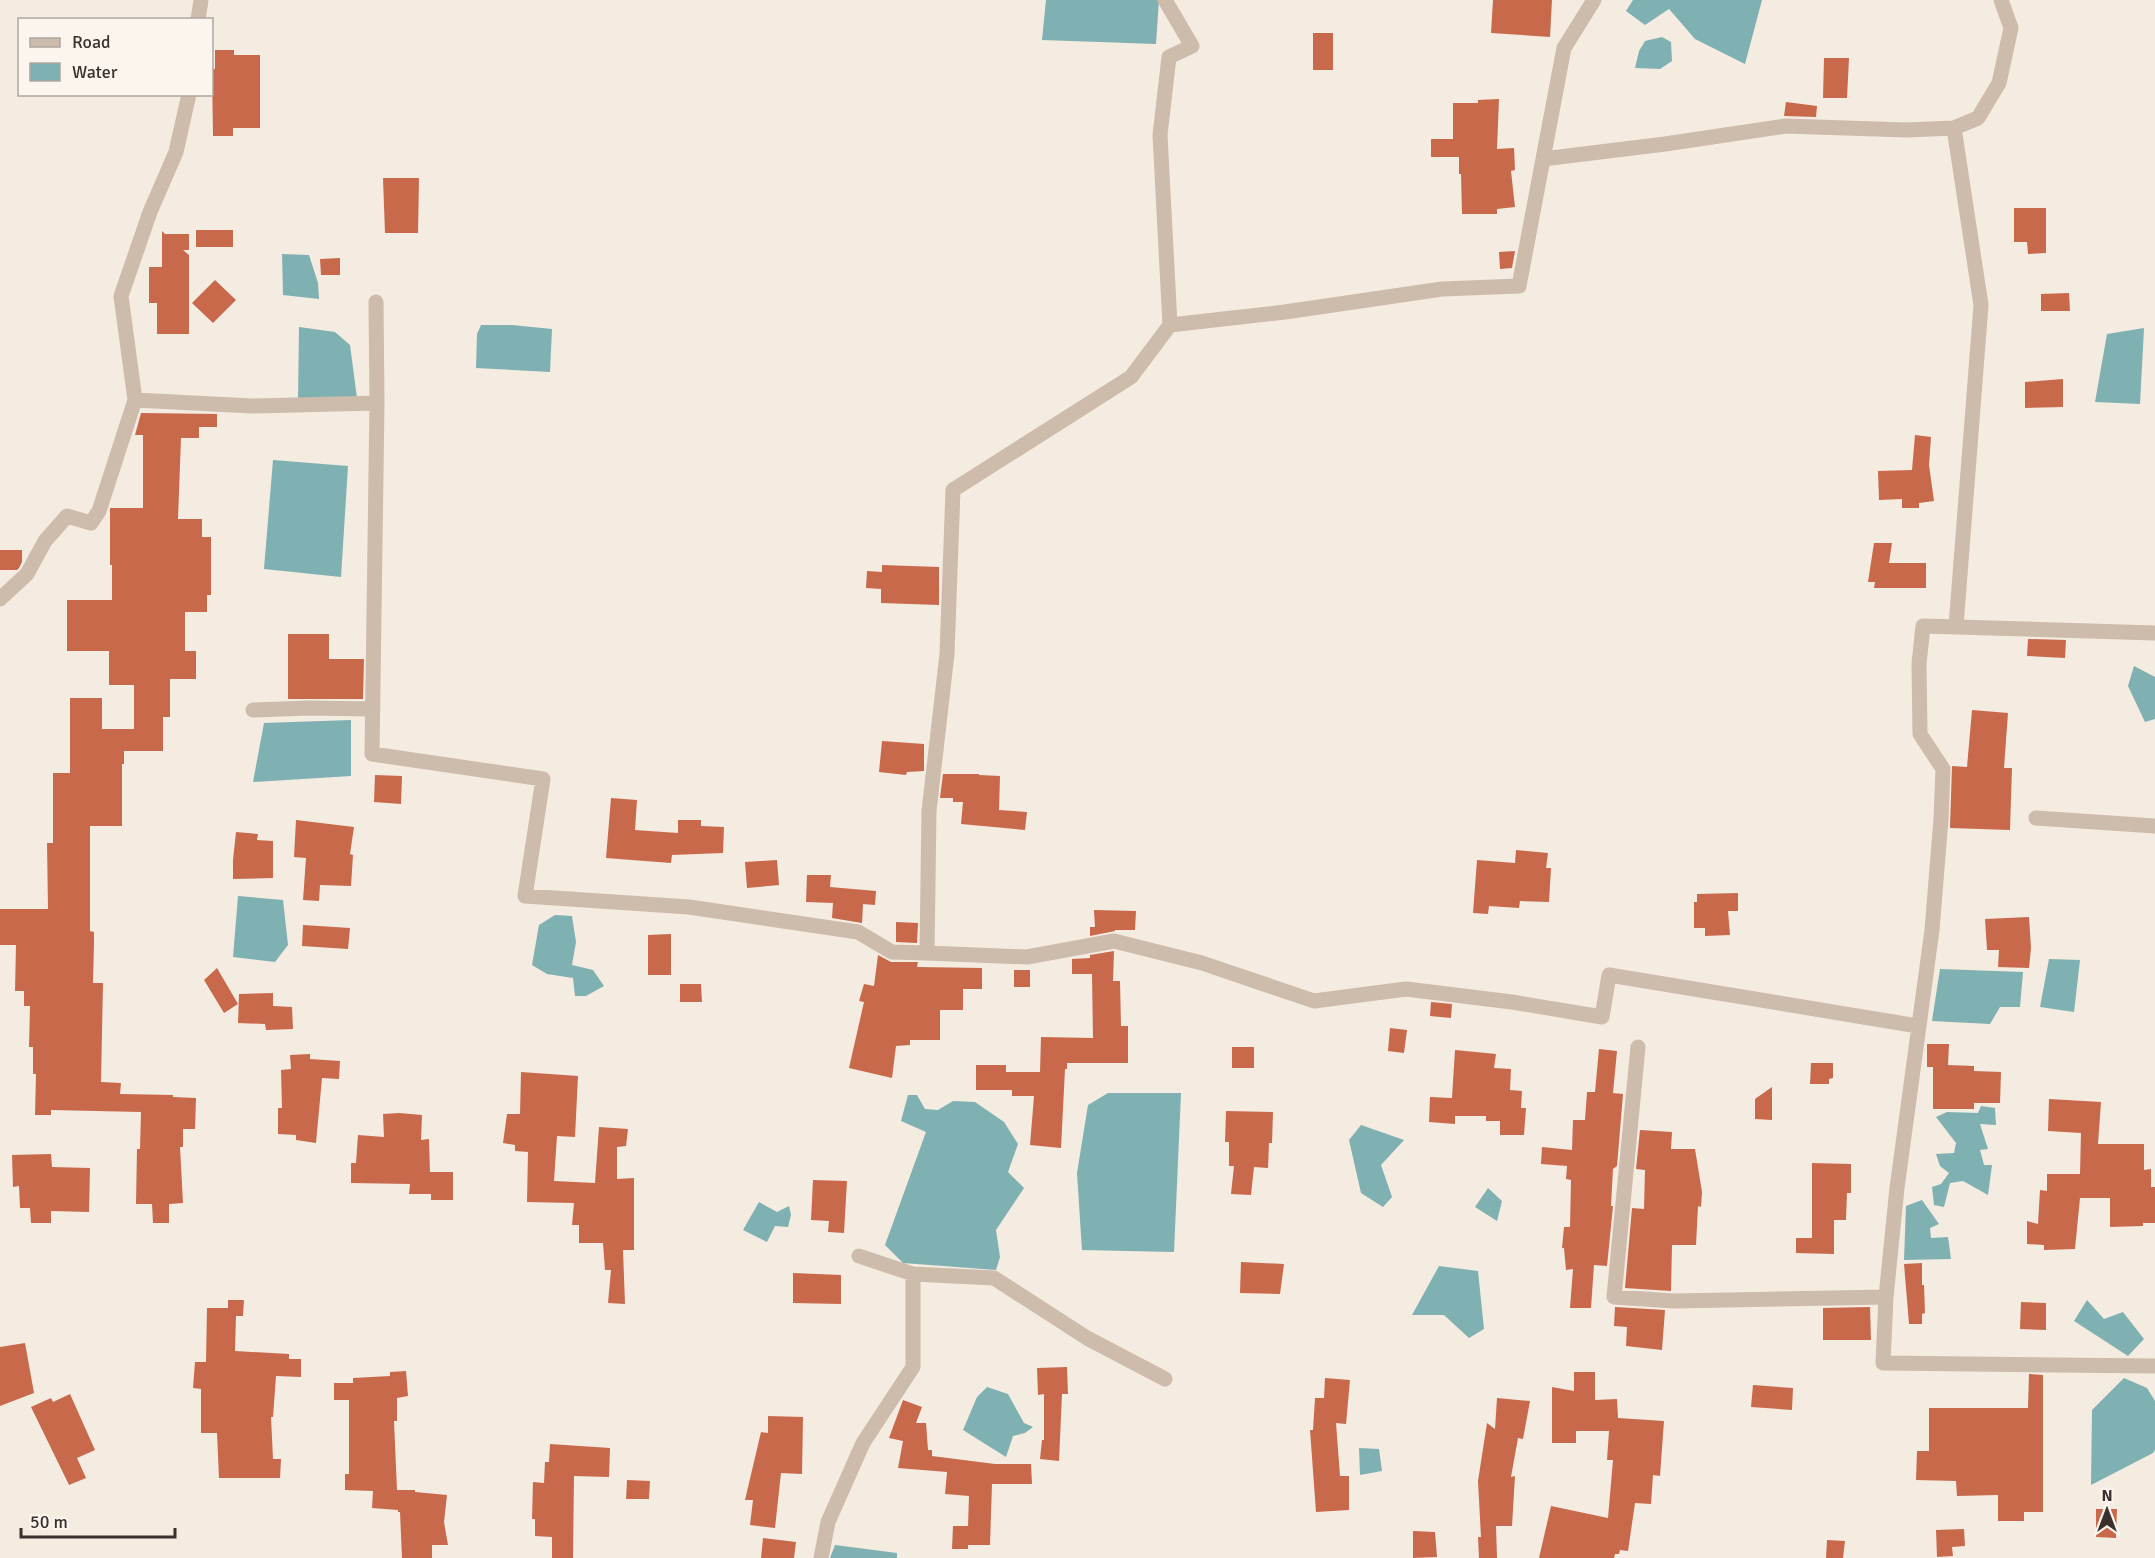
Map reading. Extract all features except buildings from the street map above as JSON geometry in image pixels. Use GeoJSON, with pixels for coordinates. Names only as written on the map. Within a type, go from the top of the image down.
{"type":"FeatureCollection","features":[{"type":"Feature","properties":{"kind":"street"},"geometry":{"type":"LineString","coordinates":[[198,18],[201,0]]}},
{"type":"Feature","properties":{"kind":"street"},"geometry":{"type":"LineString","coordinates":[[927,953],[929,811],[946,654],[953,490],[1131,377],[1170,325],[1160,135],[1169,57],[1192,46],[1165,0]]}},
{"type":"Feature","properties":{"kind":"street"},"geometry":{"type":"LineString","coordinates":[[1170,325],[1285,312],[1442,289],[1519,286],[1564,48],[1594,0]]}},
{"type":"Feature","properties":{"kind":"street"},"geometry":{"type":"LineString","coordinates":[[1543,159],[1786,126],[1906,130],[1954,129],[1978,118],[1999,83],[2011,28],[2001,0]]}},
{"type":"Feature","properties":{"kind":"street"},"geometry":{"type":"LineString","coordinates":[[0,599],[27,574],[45,541],[67,516],[91,523],[99,511],[135,400],[121,296],[150,212],[176,152],[189,96]]}},
{"type":"Feature","properties":{"kind":"street"},"geometry":{"type":"LineString","coordinates":[[1954,129],[1981,305],[1956,626]]}},
{"type":"Feature","properties":{"kind":"street"},"geometry":{"type":"LineString","coordinates":[[376,302],[377,403],[372,754],[543,779],[525,896],[689,907],[858,932],[892,952],[1028,957],[1114,941],[1202,963],[1314,1001],[1406,989],[1512,1002],[1602,1017],[1609,975],[1918,1026]]}},
{"type":"Feature","properties":{"kind":"street"},"geometry":{"type":"LineString","coordinates":[[135,400],[252,406],[377,403]]}},
{"type":"Feature","properties":{"kind":"street"},"geometry":{"type":"LineString","coordinates":[[2155,633],[1923,626],[1919,664],[1920,734],[1943,769],[1941,819],[1932,930],[1897,1188],[1886,1297],[1883,1363],[2155,1366]]}},
{"type":"Feature","properties":{"kind":"street"},"geometry":{"type":"LineString","coordinates":[[253,710],[373,709]]}},
{"type":"Feature","properties":{"kind":"street"},"geometry":{"type":"LineString","coordinates":[[2036,818],[2155,826]]}},
{"type":"Feature","properties":{"kind":"street"},"geometry":{"type":"LineString","coordinates":[[1638,1047],[1614,1297],[1674,1301],[1886,1297]]}},
{"type":"Feature","properties":{"kind":"street"},"geometry":{"type":"LineString","coordinates":[[859,1256],[913,1274],[994,1278],[1087,1338],[1165,1379]]}},
{"type":"Feature","properties":{"kind":"street"},"geometry":{"type":"LineString","coordinates":[[821,1558],[828,1522],[863,1443],[913,1367],[913,1274]]}},
{"type":"Feature","properties":{"kind":"water"},"geometry":{"type":"Polygon","coordinates":[[[1046,0],[1159,0],[1156,44],[1042,40],[1046,0]]]}},
{"type":"Feature","properties":{"kind":"water"},"geometry":{"type":"Polygon","coordinates":[[[1633,0],[1762,0],[1745,64],[1695,39],[1669,9],[1645,25],[1626,11],[1633,0]]]}},
{"type":"Feature","properties":{"kind":"water"},"geometry":{"type":"Polygon","coordinates":[[[1662,37],[1671,42],[1672,61],[1660,69],[1635,68],[1639,51],[1645,41],[1662,37]]]}},
{"type":"Feature","properties":{"kind":"water"},"geometry":{"type":"Polygon","coordinates":[[[282,254],[309,255],[318,283],[319,299],[283,295],[282,254]]]}},
{"type":"Feature","properties":{"kind":"water"},"geometry":{"type":"Polygon","coordinates":[[[481,325],[552,329],[550,372],[476,368],[477,334],[481,325]]]}},
{"type":"Feature","properties":{"kind":"water"},"geometry":{"type":"Polygon","coordinates":[[[299,327],[335,332],[350,345],[357,398],[298,402],[299,327]]]}},
{"type":"Feature","properties":{"kind":"water"},"geometry":{"type":"Polygon","coordinates":[[[2144,328],[2140,404],[2095,402],[2107,334],[2144,328]]]}},
{"type":"Feature","properties":{"kind":"water"},"geometry":{"type":"Polygon","coordinates":[[[273,460],[348,466],[341,577],[264,569],[273,460]]]}},
{"type":"Feature","properties":{"kind":"water"},"geometry":{"type":"Polygon","coordinates":[[[2134,666],[2155,677],[2155,719],[2145,722],[2128,686],[2134,666]]]}},
{"type":"Feature","properties":{"kind":"water"},"geometry":{"type":"Polygon","coordinates":[[[351,720],[351,776],[253,782],[264,723],[351,720]]]}},
{"type":"Feature","properties":{"kind":"water"},"geometry":{"type":"Polygon","coordinates":[[[238,896],[283,900],[288,945],[275,962],[233,957],[238,896]]]}},
{"type":"Feature","properties":{"kind":"water"},"geometry":{"type":"Polygon","coordinates":[[[555,915],[572,916],[576,942],[572,965],[593,970],[604,986],[586,996],[575,996],[573,978],[547,974],[532,965],[539,925],[555,915]]]}},
{"type":"Feature","properties":{"kind":"water"},"geometry":{"type":"Polygon","coordinates":[[[2049,959],[2080,960],[2074,1012],[2040,1007],[2049,959]]]}},
{"type":"Feature","properties":{"kind":"water"},"geometry":{"type":"Polygon","coordinates":[[[1940,969],[2023,972],[2020,1007],[2000,1007],[1990,1024],[1932,1021],[1940,969]]]}},
{"type":"Feature","properties":{"kind":"water"},"geometry":{"type":"Polygon","coordinates":[[[1108,1093],[1181,1093],[1174,1252],[1082,1250],[1077,1173],[1088,1105],[1108,1093]]]}},
{"type":"Feature","properties":{"kind":"water"},"geometry":{"type":"Polygon","coordinates":[[[908,1095],[917,1095],[925,1109],[938,1110],[953,1101],[975,1102],[1004,1122],[1018,1144],[1008,1172],[1024,1188],[996,1230],[1000,1257],[996,1270],[903,1263],[885,1245],[926,1132],[901,1121],[908,1095]]]}},
{"type":"Feature","properties":{"kind":"water"},"geometry":{"type":"Polygon","coordinates":[[[1981,1106],[1995,1108],[1996,1125],[1980,1124],[1988,1149],[1980,1150],[1984,1165],[1992,1165],[1988,1195],[1963,1181],[1950,1183],[1944,1207],[1934,1205],[1932,1187],[1941,1184],[1949,1173],[1940,1166],[1936,1154],[1954,1153],[1956,1143],[1936,1117],[1947,1112],[1978,1113],[1981,1106]]]}},
{"type":"Feature","properties":{"kind":"water"},"geometry":{"type":"Polygon","coordinates":[[[1361,1125],[1404,1140],[1381,1165],[1392,1197],[1383,1207],[1361,1193],[1349,1140],[1361,1125]]]}},
{"type":"Feature","properties":{"kind":"water"},"geometry":{"type":"Polygon","coordinates":[[[1488,1188],[1502,1201],[1497,1221],[1475,1207],[1488,1188]]]}},
{"type":"Feature","properties":{"kind":"water"},"geometry":{"type":"Polygon","coordinates":[[[1922,1200],[1939,1224],[1930,1228],[1931,1238],[1948,1237],[1951,1259],[1904,1260],[1906,1206],[1922,1200]]]}},
{"type":"Feature","properties":{"kind":"water"},"geometry":{"type":"Polygon","coordinates":[[[759,1202],[777,1212],[789,1206],[791,1215],[788,1227],[775,1226],[767,1242],[743,1230],[759,1202]]]}},
{"type":"Feature","properties":{"kind":"water"},"geometry":{"type":"Polygon","coordinates":[[[1439,1266],[1478,1271],[1484,1329],[1469,1338],[1444,1315],[1412,1315],[1439,1266]]]}},
{"type":"Feature","properties":{"kind":"water"},"geometry":{"type":"Polygon","coordinates":[[[2087,1300],[2104,1319],[2123,1312],[2144,1339],[2128,1356],[2074,1321],[2087,1300]]]}},
{"type":"Feature","properties":{"kind":"water"},"geometry":{"type":"Polygon","coordinates":[[[2124,1378],[2147,1388],[2155,1401],[2155,1450],[2091,1485],[2092,1410],[2124,1378]]]}},
{"type":"Feature","properties":{"kind":"water"},"geometry":{"type":"Polygon","coordinates":[[[987,1387],[1008,1394],[1024,1423],[1033,1427],[1025,1433],[1013,1436],[1006,1457],[963,1430],[977,1397],[987,1387]]]}},
{"type":"Feature","properties":{"kind":"water"},"geometry":{"type":"Polygon","coordinates":[[[1359,1448],[1379,1449],[1382,1471],[1360,1475],[1359,1448]]]}},
{"type":"Feature","properties":{"kind":"water"},"geometry":{"type":"Polygon","coordinates":[[[835,1545],[897,1553],[897,1558],[830,1558],[835,1545]]]}}]}
